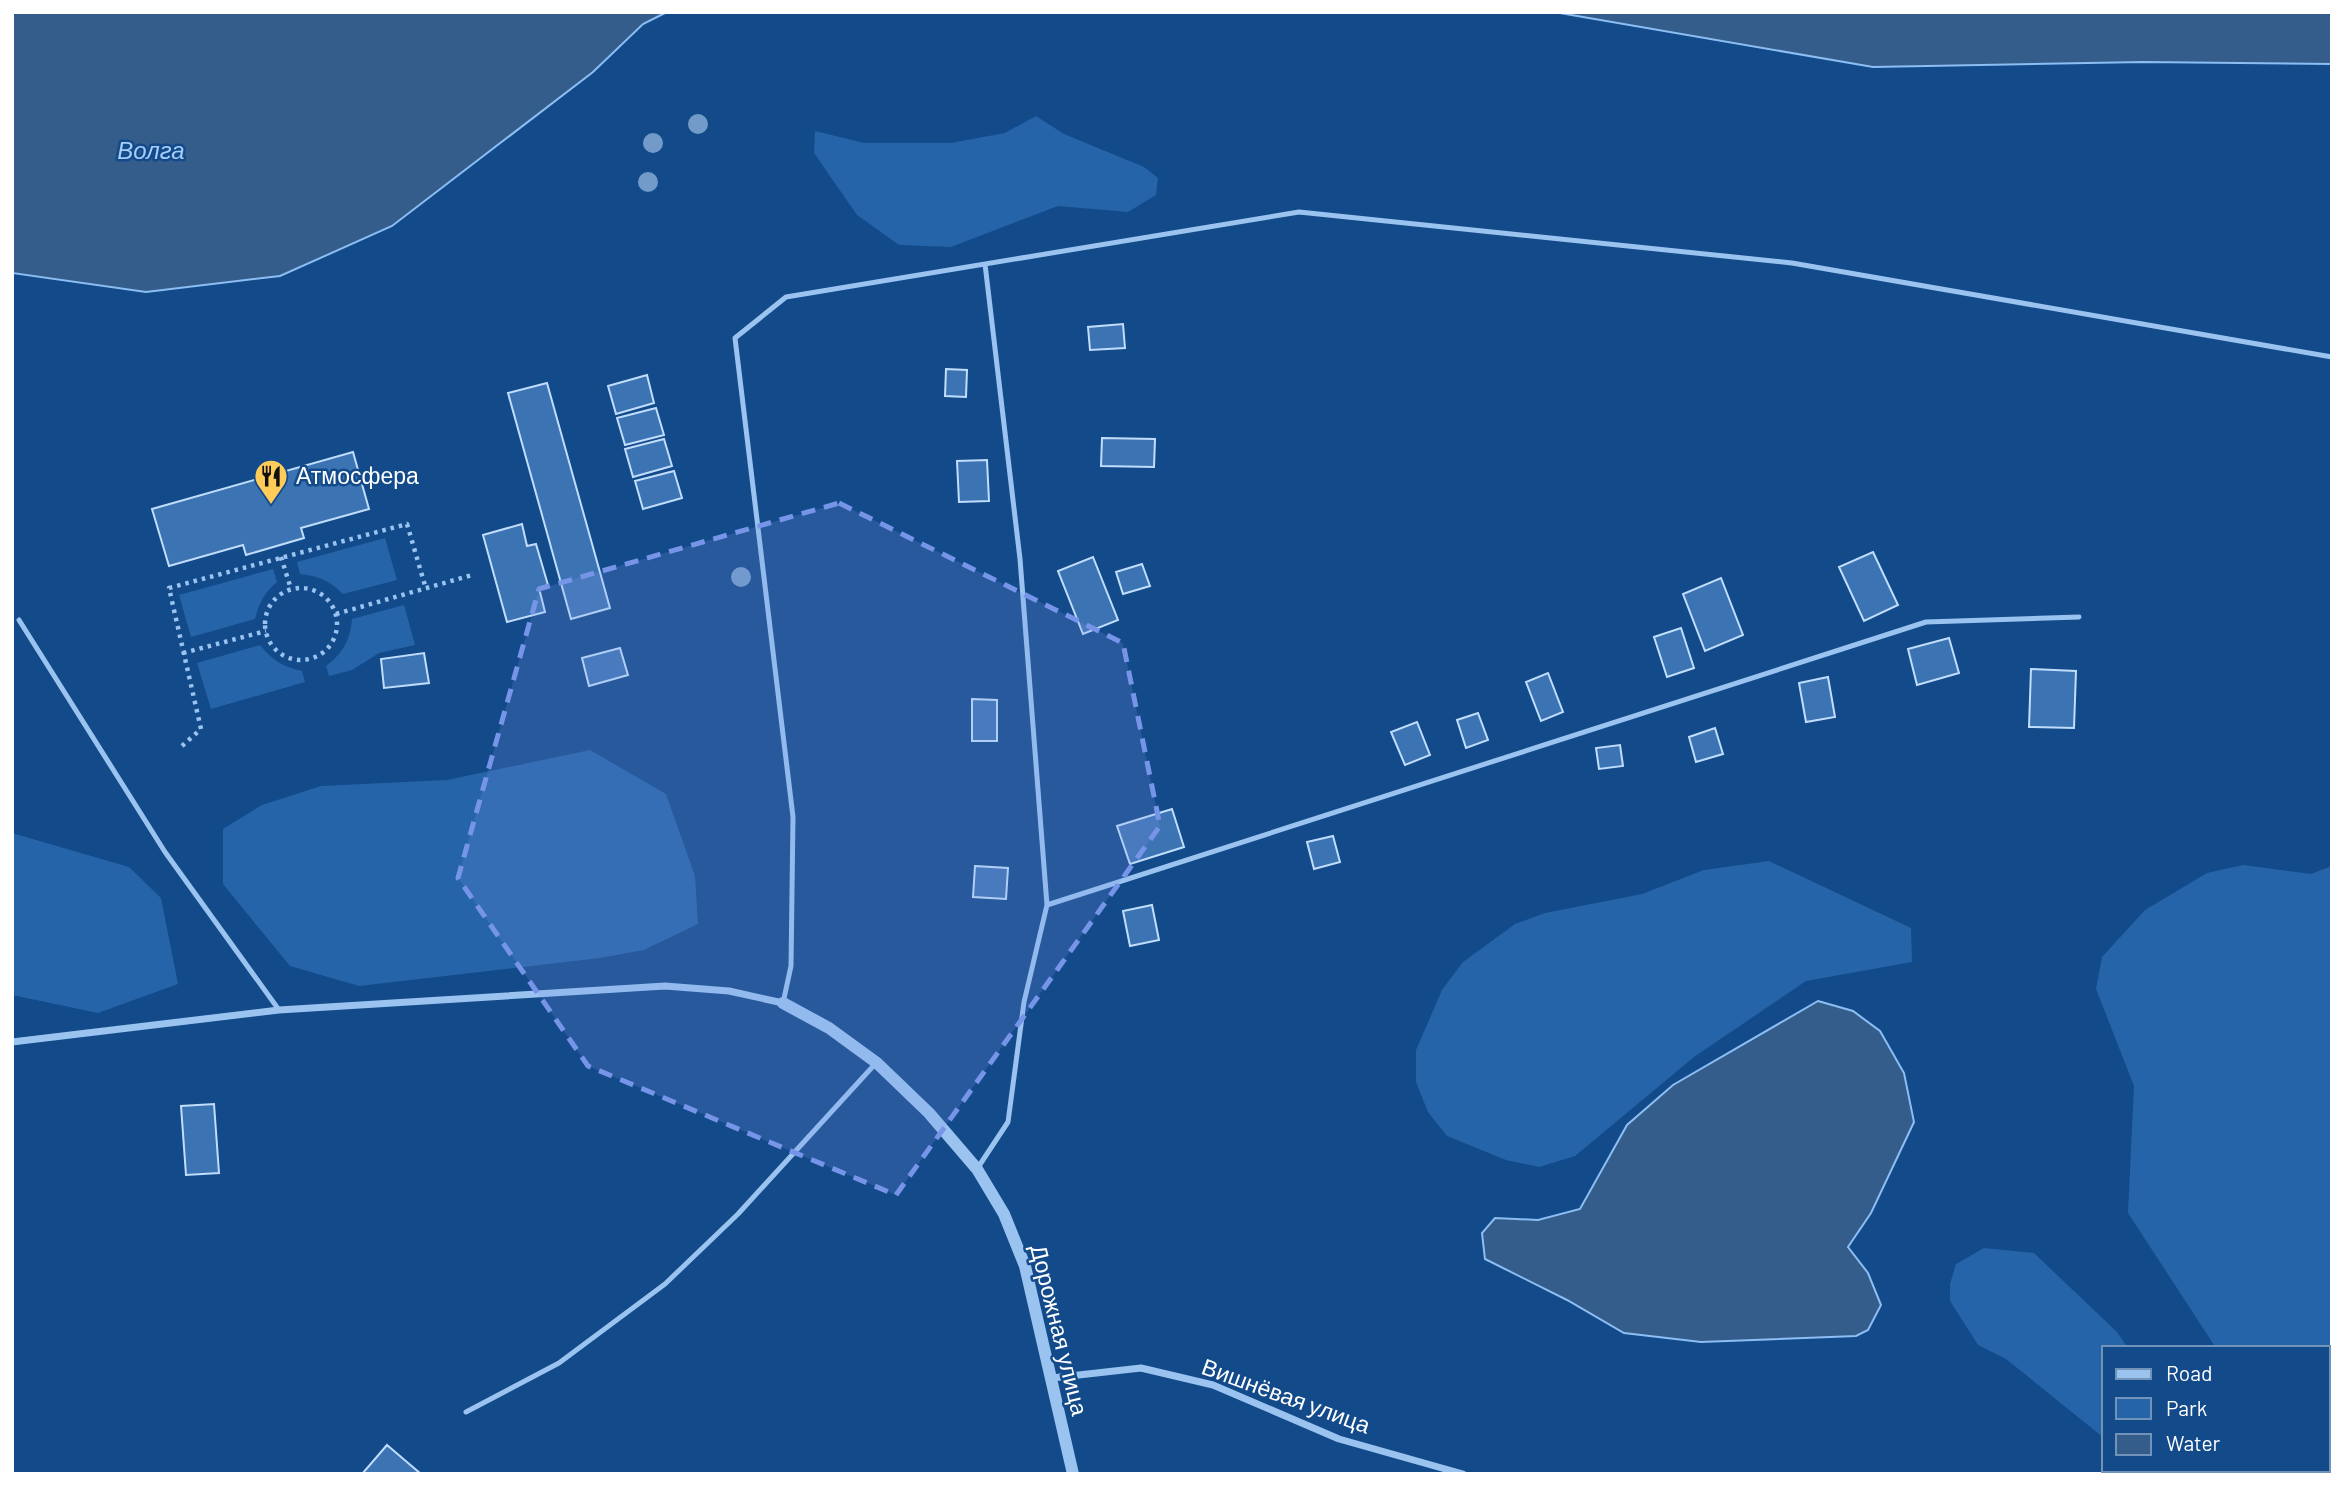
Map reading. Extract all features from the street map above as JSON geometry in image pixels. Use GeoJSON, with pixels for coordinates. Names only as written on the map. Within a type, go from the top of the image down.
{"type":"FeatureCollection","features":[{"type":"Feature","properties":{"kind":"street"},"geometry":{"type":"LineString","coordinates":[[12,1042],[279,1010],[665,986],[729,991],[783,1003]]}},
{"type":"Feature","properties":{"kind":"street","name":"Дорожная улица"},"geometry":{"type":"LineString","coordinates":[[783,1003],[829,1028],[877,1063],[929,1112],[977,1169],[1004,1214],[1026,1266],[1073,1474]]}},
{"type":"Feature","properties":{"kind":"street","name":"Вишнёвая улица"},"geometry":{"type":"LineString","coordinates":[[1052,1378],[1141,1368],[1213,1385],[1339,1439],[1463,1474]]}},
{"type":"Feature","properties":{"kind":"lane"},"geometry":{"type":"LineString","coordinates":[[783,1003],[790,966],[793,817],[735,338],[786,296],[1299,212],[1792,263],[2332,357]]}},
{"type":"Feature","properties":{"kind":"lane"},"geometry":{"type":"LineString","coordinates":[[977,1169],[1008,1122],[1024,1002],[1046,905],[1020,559],[985,264]]}},
{"type":"Feature","properties":{"kind":"lane"},"geometry":{"type":"LineString","coordinates":[[1046,905],[1926,622],[2079,617]]}},
{"type":"Feature","properties":{"kind":"lane"},"geometry":{"type":"LineString","coordinates":[[19,620],[165,852],[279,1010]]}},
{"type":"Feature","properties":{"kind":"lane"},"geometry":{"type":"LineString","coordinates":[[466,1412],[559,1363],[665,1284],[738,1214],[877,1063]]}},
{"type":"Feature","properties":{"kind":"path"},"geometry":{"type":"LineString","coordinates":[[182,746],[201,729],[169,588],[407,524],[426,589]]}},
{"type":"Feature","properties":{"kind":"path"},"geometry":{"type":"LineString","coordinates":[[281,557],[291,589]]}},
{"type":"Feature","properties":{"kind":"path"},"geometry":{"type":"LineString","coordinates":[[336,614],[472,575]]}},
{"type":"Feature","properties":{"kind":"path"},"geometry":{"type":"LineString","coordinates":[[305,588],[319,592],[330,601],[336,614],[337,628],[332,642],[322,653],[309,659],[295,659],[282,654],[271,644],[266,631],[266,617],[270,605],[279,595],[291,589],[305,588]]}},
{"type":"Feature","properties":{"kind":"path"},"geometry":{"type":"LineString","coordinates":[[183,653],[266,631]]}},
{"type":"Feature","properties":{"kind":"highlighted area"},"geometry":{"type":"Polygon","coordinates":[[[839,503],[1123,643],[1160,826],[896,1195],[588,1066],[458,878],[539,589],[839,503]]]}},
{"type":"Feature","properties":{"kind":"green space"},"geometry":{"type":"Polygon","coordinates":[[[1036,116],[1064,134],[1144,167],[1158,178],[1156,195],[1128,212],[1058,206],[951,247],[899,245],[857,215],[814,153],[815,131],[864,143],[951,143],[1005,133],[1036,116]]]}},
{"type":"Feature","properties":{"kind":"green space"},"geometry":{"type":"Polygon","coordinates":[[[385,538],[397,580],[343,594],[324,580],[300,574],[297,562],[385,538]]]}},
{"type":"Feature","properties":{"kind":"green space"},"geometry":{"type":"Polygon","coordinates":[[[273,569],[277,582],[263,599],[255,619],[191,637],[179,595],[273,569]]]}},
{"type":"Feature","properties":{"kind":"green space"},"geometry":{"type":"Polygon","coordinates":[[[404,605],[415,645],[379,653],[352,670],[329,676],[326,666],[345,646],[352,619],[404,605]]]}},
{"type":"Feature","properties":{"kind":"green space"},"geometry":{"type":"Polygon","coordinates":[[[260,645],[278,662],[302,671],[305,682],[211,709],[197,663],[260,645]]]}},
{"type":"Feature","properties":{"kind":"green space"},"geometry":{"type":"Polygon","coordinates":[[[590,750],[666,794],[695,876],[698,924],[644,950],[600,958],[359,986],[290,966],[223,884],[223,829],[262,805],[321,786],[447,780],[590,750]]]}},
{"type":"Feature","properties":{"kind":"green space"},"geometry":{"type":"Polygon","coordinates":[[[12,833],[129,867],[161,898],[178,984],[98,1013],[12,995],[12,833]]]}},
{"type":"Feature","properties":{"kind":"green space"},"geometry":{"type":"Polygon","coordinates":[[[1769,861],[1911,928],[1912,962],[1806,981],[1694,1057],[1575,1156],[1539,1167],[1506,1160],[1447,1136],[1428,1112],[1416,1082],[1416,1050],[1442,990],[1463,962],[1515,924],[1545,913],[1642,894],[1704,870],[1769,861]]]}},
{"type":"Feature","properties":{"kind":"green space"},"geometry":{"type":"Polygon","coordinates":[[[2243,865],[2311,874],[2332,866],[2332,1471],[2329,1474],[2146,1472],[2330,1472],[2330,1346],[2215,1346],[2128,1213],[2134,1086],[2096,989],[2102,957],[2145,910],[2207,873],[2243,865]]]}},
{"type":"Feature","properties":{"kind":"green space"},"geometry":{"type":"Polygon","coordinates":[[[1984,1248],[2034,1253],[2117,1332],[2127,1346],[2102,1346],[2102,1436],[2006,1359],[1978,1345],[1950,1301],[1950,1284],[1956,1264],[1984,1248]]]}},
{"type":"Feature","properties":{"kind":"water","name":"Волга"},"geometry":{"type":"Polygon","coordinates":[[[12,12],[667,12],[643,24],[593,72],[392,226],[280,276],[146,292],[12,273],[12,12]]]}},
{"type":"Feature","properties":{"kind":"water"},"geometry":{"type":"Polygon","coordinates":[[[1554,12],[2332,12],[2332,64],[2143,62],[1873,67],[1554,12]]]}},
{"type":"Feature","properties":{"kind":"water"},"geometry":{"type":"Polygon","coordinates":[[[1818,1001],[1853,1011],[1880,1031],[1904,1073],[1914,1122],[1871,1213],[1848,1247],[1868,1273],[1881,1305],[1868,1330],[1856,1336],[1701,1342],[1624,1333],[1567,1300],[1485,1259],[1482,1233],[1495,1218],[1538,1220],[1580,1209],[1627,1125],[1673,1085],[1818,1001]]]}},
{"type":"Feature","properties":{"kind":"building"},"geometry":{"type":"Polygon","coordinates":[[[1123,324],[1125,348],[1090,350],[1088,327],[1123,324]]]}},
{"type":"Feature","properties":{"kind":"building"},"geometry":{"type":"Polygon","coordinates":[[[946,369],[967,370],[966,397],[945,396],[946,369]]]}},
{"type":"Feature","properties":{"kind":"building"},"geometry":{"type":"Polygon","coordinates":[[[647,375],[654,403],[616,414],[608,386],[647,375]]]}},
{"type":"Feature","properties":{"kind":"building"},"geometry":{"type":"Polygon","coordinates":[[[547,383],[610,608],[571,619],[508,393],[547,383]]]}},
{"type":"Feature","properties":{"kind":"building"},"geometry":{"type":"Polygon","coordinates":[[[656,408],[664,435],[625,445],[617,418],[656,408]]]}},
{"type":"Feature","properties":{"kind":"building"},"geometry":{"type":"Polygon","coordinates":[[[1102,438],[1155,439],[1154,467],[1101,466],[1102,438]]]}},
{"type":"Feature","properties":{"kind":"building"},"geometry":{"type":"Polygon","coordinates":[[[664,439],[672,466],[633,477],[625,449],[664,439]]]}},
{"type":"Feature","properties":{"kind":"building"},"geometry":{"type":"Polygon","coordinates":[[[353,452],[369,509],[301,528],[304,538],[246,555],[243,545],[169,566],[152,509],[353,452]]]}},
{"type":"Feature","properties":{"kind":"building"},"geometry":{"type":"Polygon","coordinates":[[[987,460],[989,501],[959,502],[957,461],[987,460]]]}},
{"type":"Feature","properties":{"kind":"building"},"geometry":{"type":"Polygon","coordinates":[[[674,471],[682,498],[643,509],[635,481],[674,471]]]}},
{"type":"Feature","properties":{"kind":"building"},"geometry":{"type":"Polygon","coordinates":[[[522,524],[527,546],[536,544],[548,585],[539,588],[545,612],[507,622],[483,535],[522,524]]]}},
{"type":"Feature","properties":{"kind":"building"},"geometry":{"type":"Polygon","coordinates":[[[1873,552],[1898,605],[1864,621],[1839,567],[1873,552]]]}},
{"type":"Feature","properties":{"kind":"building"},"geometry":{"type":"Polygon","coordinates":[[[1093,557],[1118,620],[1083,634],[1058,571],[1093,557]]]}},
{"type":"Feature","properties":{"kind":"building"},"geometry":{"type":"Polygon","coordinates":[[[1142,564],[1150,586],[1123,594],[1116,572],[1142,564]]]}},
{"type":"Feature","properties":{"kind":"building"},"geometry":{"type":"Polygon","coordinates":[[[1721,578],[1743,635],[1705,651],[1683,594],[1721,578]]]}},
{"type":"Feature","properties":{"kind":"building"},"geometry":{"type":"Polygon","coordinates":[[[1681,628],[1694,668],[1667,677],[1654,637],[1681,628]]]}},
{"type":"Feature","properties":{"kind":"building"},"geometry":{"type":"Polygon","coordinates":[[[1949,638],[1959,673],[1917,685],[1908,649],[1949,638]]]}},
{"type":"Feature","properties":{"kind":"building"},"geometry":{"type":"Polygon","coordinates":[[[620,648],[628,675],[589,686],[582,658],[620,648]]]}},
{"type":"Feature","properties":{"kind":"building"},"geometry":{"type":"Polygon","coordinates":[[[424,653],[429,683],[384,688],[381,659],[424,653]]]}},
{"type":"Feature","properties":{"kind":"building"},"geometry":{"type":"Polygon","coordinates":[[[2031,669],[2076,671],[2074,728],[2029,727],[2031,669]]]}},
{"type":"Feature","properties":{"kind":"building"},"geometry":{"type":"Polygon","coordinates":[[[1548,673],[1563,712],[1541,721],[1526,682],[1548,673]]]}},
{"type":"Feature","properties":{"kind":"building"},"geometry":{"type":"Polygon","coordinates":[[[1828,677],[1835,717],[1806,722],[1799,683],[1828,677]]]}},
{"type":"Feature","properties":{"kind":"building"},"geometry":{"type":"Polygon","coordinates":[[[972,699],[997,700],[997,741],[972,741],[972,699]]]}},
{"type":"Feature","properties":{"kind":"building"},"geometry":{"type":"Polygon","coordinates":[[[1478,713],[1488,740],[1466,748],[1457,720],[1478,713]]]}},
{"type":"Feature","properties":{"kind":"building"},"geometry":{"type":"Polygon","coordinates":[[[1417,722],[1430,755],[1405,765],[1391,732],[1417,722]]]}},
{"type":"Feature","properties":{"kind":"building"},"geometry":{"type":"Polygon","coordinates":[[[1715,728],[1723,754],[1696,762],[1689,737],[1715,728]]]}},
{"type":"Feature","properties":{"kind":"building"},"geometry":{"type":"Polygon","coordinates":[[[1620,745],[1623,766],[1599,769],[1596,748],[1620,745]]]}},
{"type":"Feature","properties":{"kind":"building"},"geometry":{"type":"Polygon","coordinates":[[[1172,809],[1184,847],[1130,864],[1117,826],[1172,809]]]}},
{"type":"Feature","properties":{"kind":"building"},"geometry":{"type":"Polygon","coordinates":[[[1333,836],[1340,862],[1314,869],[1307,842],[1333,836]]]}},
{"type":"Feature","properties":{"kind":"building"},"geometry":{"type":"Polygon","coordinates":[[[975,866],[1008,868],[1006,899],[973,897],[975,866]]]}},
{"type":"Feature","properties":{"kind":"building"},"geometry":{"type":"Polygon","coordinates":[[[1152,905],[1159,940],[1130,946],[1123,911],[1152,905]]]}},
{"type":"Feature","properties":{"kind":"building"},"geometry":{"type":"Polygon","coordinates":[[[214,1104],[219,1173],[186,1175],[181,1106],[214,1104]]]}},
{"type":"Feature","properties":{"kind":"building"},"geometry":{"type":"Polygon","coordinates":[[[387,1445],[421,1474],[362,1474],[387,1445]]]}},
{"type":"Feature","properties":{"kind":"place","name":"Атмосфера"},"geometry":{"type":"Point","coordinates":[271,506]}}]}
